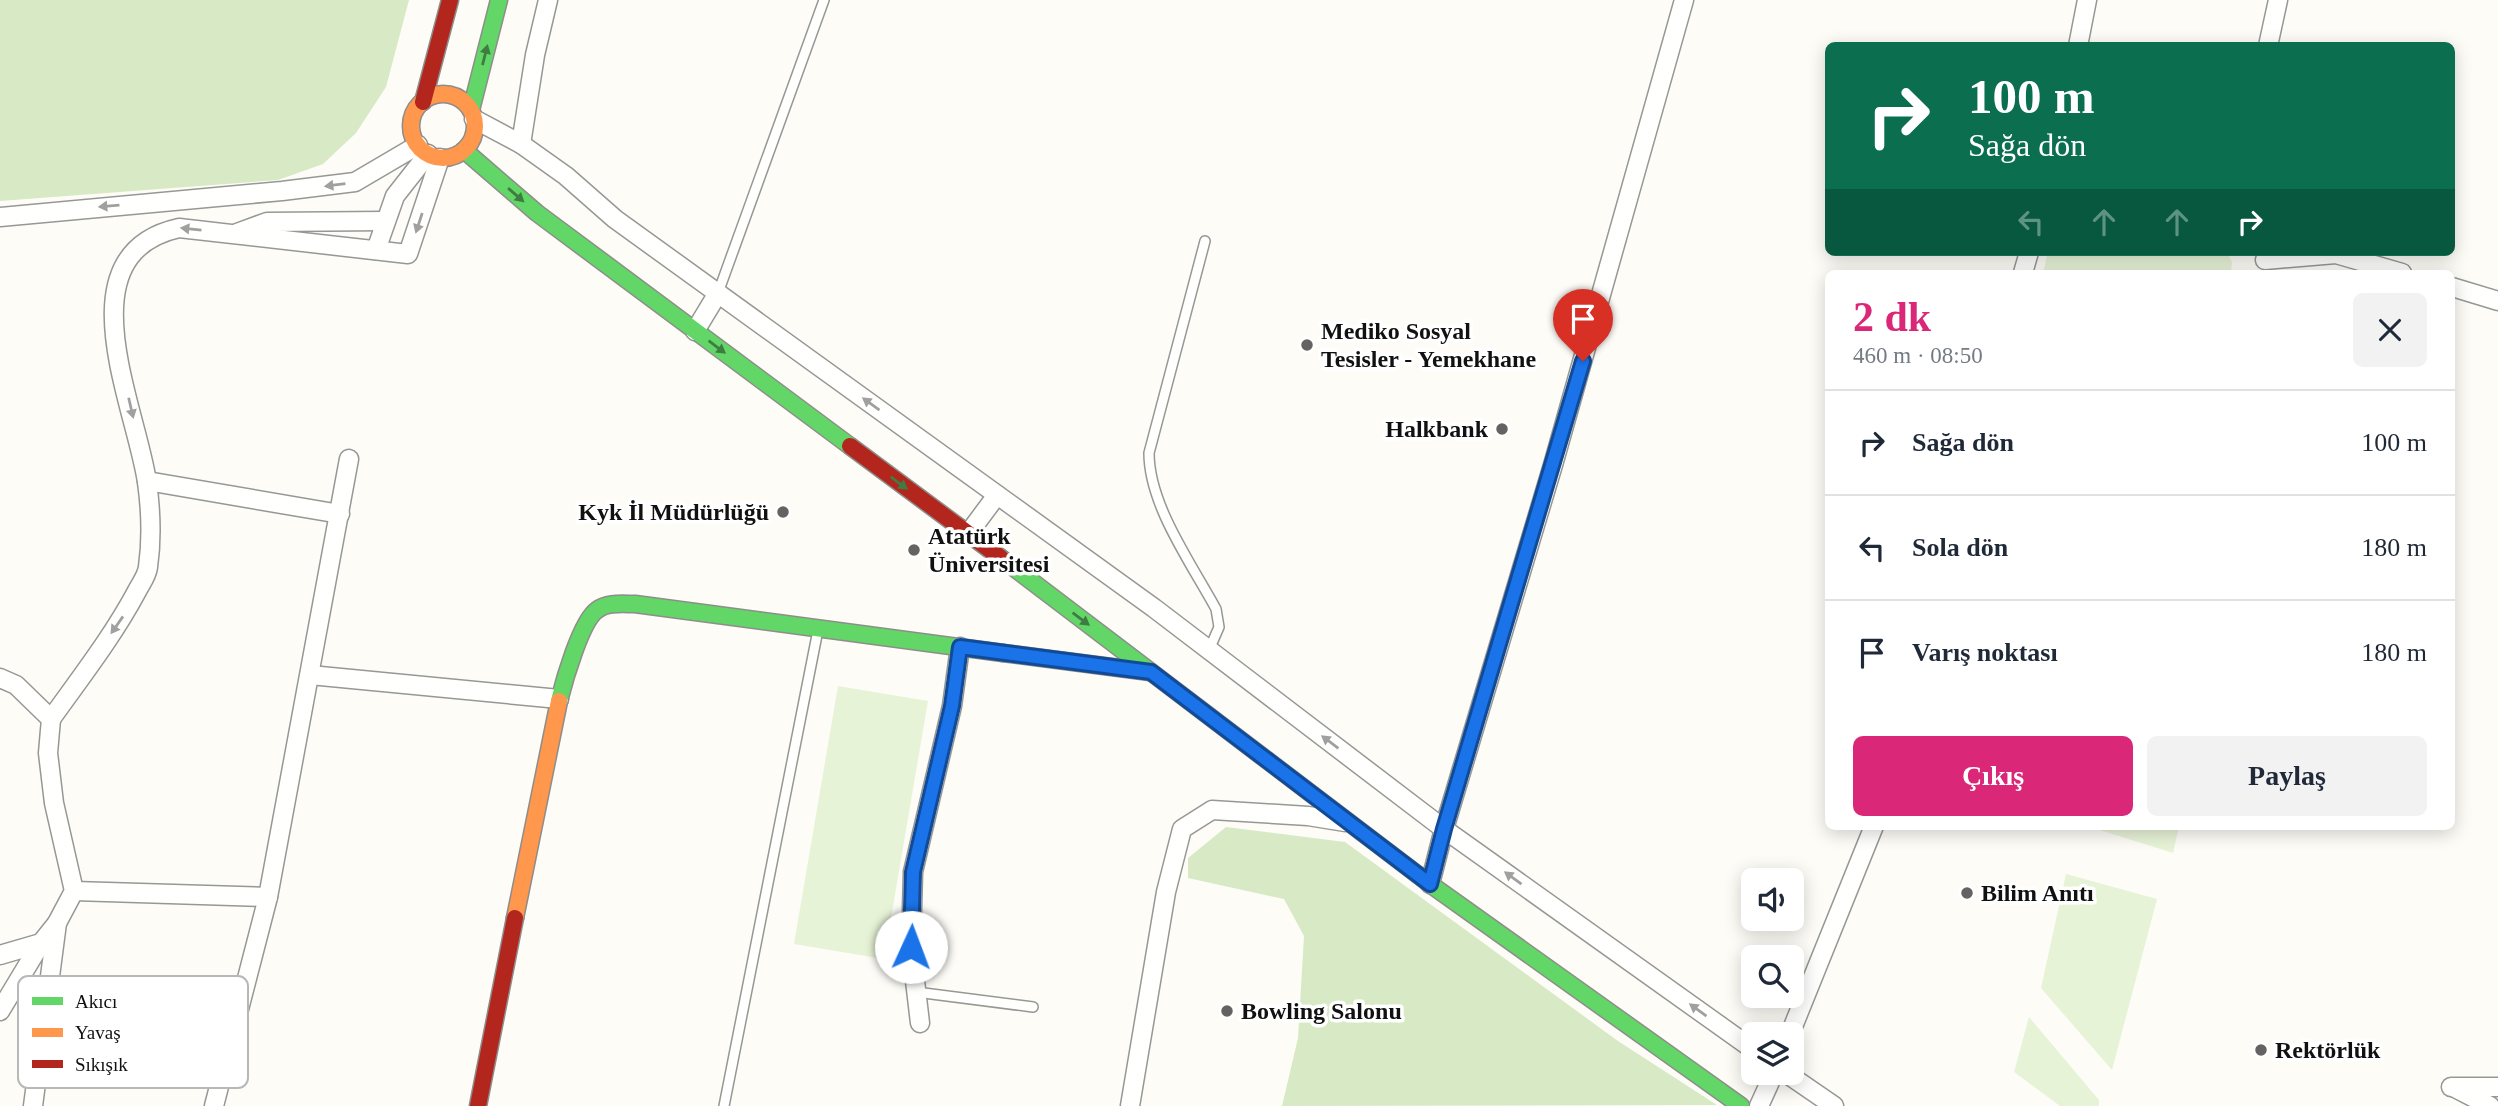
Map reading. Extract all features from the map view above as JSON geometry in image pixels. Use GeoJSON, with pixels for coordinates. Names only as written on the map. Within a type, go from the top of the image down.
{"type":"FeatureCollection","features":[{"type":"Feature","properties":{"kind":"street"},"geometry":{"type":"LineString","coordinates":[[423,102],[450,0]]}},
{"type":"Feature","properties":{"kind":"street"},"geometry":{"type":"LineString","coordinates":[[0,217],[355,182],[429,152],[453,156],[464,150],[474,136],[473,115],[499,0]]}},
{"type":"Feature","properties":{"kind":"street"},"geometry":{"type":"LineString","coordinates":[[522,145],[535,55],[548,0]]}},
{"type":"Feature","properties":{"kind":"street"},"geometry":{"type":"LineString","coordinates":[[1430,884],[1553,465],[1684,0]]}},
{"type":"Feature","properties":{"kind":"street"},"geometry":{"type":"LineString","coordinates":[[2079,42],[2087,0]]}},
{"type":"Feature","properties":{"kind":"street"},"geometry":{"type":"LineString","coordinates":[[2269,42],[2278,0]]}},
{"type":"Feature","properties":{"kind":"street"},"geometry":{"type":"LineString","coordinates":[[429,152],[414,137],[412,125],[415,112],[423,102],[434,96],[447,94],[459,98],[473,115],[566,176],[615,219],[1209,650],[1444,829],[1741,1041]]}},
{"type":"Feature","properties":{"kind":"street"},"geometry":{"type":"LineString","coordinates":[[464,150],[537,213],[968,534],[1430,884],[1741,1106]]}},
{"type":"Feature","properties":{"kind":"street"},"geometry":{"type":"LineString","coordinates":[[376,250],[395,196],[429,152]]}},
{"type":"Feature","properties":{"kind":"street"},"geometry":{"type":"LineString","coordinates":[[21,976],[57,923],[74,891],[54,803],[48,752],[51,719],[124,615],[148,571],[151,524],[147,481],[116,349],[113,302],[122,271],[131,253],[145,241],[163,232],[180,228],[408,254],[429,152]]}},
{"type":"Feature","properties":{"kind":"street"},"geometry":{"type":"LineString","coordinates":[[234,234],[267,222],[386,221]]}},
{"type":"Feature","properties":{"kind":"street"},"geometry":{"type":"LineString","coordinates":[[2263,262],[2318,256]]}},
{"type":"Feature","properties":{"kind":"street"},"geometry":{"type":"LineString","coordinates":[[2343,256],[2392,270]]}},
{"type":"Feature","properties":{"kind":"street"},"geometry":{"type":"LineString","coordinates":[[2455,288],[2498,301]]}},
{"type":"Feature","properties":{"kind":"street"},"geometry":{"type":"LineString","coordinates":[[695,331],[718,293]]}},
{"type":"Feature","properties":{"kind":"street"},"geometry":{"type":"LineString","coordinates":[[248,976],[268,897],[349,459]]}},
{"type":"Feature","properties":{"kind":"street"},"geometry":{"type":"LineString","coordinates":[[147,481],[340,514]]}},
{"type":"Feature","properties":{"kind":"street"},"geometry":{"type":"LineString","coordinates":[[968,534],[997,495]]}},
{"type":"Feature","properties":{"kind":"street"},"geometry":{"type":"LineString","coordinates":[[478,1106],[559,699],[577,642],[596,610],[613,604],[635,604],[1151,672]]}},
{"type":"Feature","properties":{"kind":"street"},"geometry":{"type":"LineString","coordinates":[[920,1023],[911,947],[913,872],[952,706],[960,647]]}},
{"type":"Feature","properties":{"kind":"street"},"geometry":{"type":"LineString","coordinates":[[310,675],[559,699]]}},
{"type":"Feature","properties":{"kind":"street"},"geometry":{"type":"LineString","coordinates":[[0,678],[16,685],[51,719]]}},
{"type":"Feature","properties":{"kind":"street"},"geometry":{"type":"LineString","coordinates":[[1130,1106],[1166,892],[1182,829],[1212,810],[1308,816],[1352,823]]}},
{"type":"Feature","properties":{"kind":"street"},"geometry":{"type":"LineString","coordinates":[[1795,1022],[1872,830]]}},
{"type":"Feature","properties":{"kind":"street"},"geometry":{"type":"LineString","coordinates":[[74,891],[268,897]]}},
{"type":"Feature","properties":{"kind":"street"},"geometry":{"type":"LineString","coordinates":[[50,976],[57,923]]}},
{"type":"Feature","properties":{"kind":"street"},"geometry":{"type":"LineString","coordinates":[[0,955],[41,943]]}},
{"type":"Feature","properties":{"kind":"street"},"geometry":{"type":"LineString","coordinates":[[0,1011],[18,981]]}},
{"type":"Feature","properties":{"kind":"street"},"geometry":{"type":"LineString","coordinates":[[1759,1106],[1769,1085]]}},
{"type":"Feature","properties":{"kind":"street"},"geometry":{"type":"LineString","coordinates":[[1803,1085],[1834,1106]]}},
{"type":"Feature","properties":{"kind":"street"},"geometry":{"type":"LineString","coordinates":[[2490,1106],[2451,1087],[2498,1087]]}},
{"type":"Feature","properties":{"kind":"street"},"geometry":{"type":"LineString","coordinates":[[33,1106],[35,1088]]}},
{"type":"Feature","properties":{"kind":"street"},"geometry":{"type":"LineString","coordinates":[[214,1106],[219,1088]]}},
{"type":"Feature","properties":{"kind":"lane"},"geometry":{"type":"LineString","coordinates":[[718,293],[824,0]]}},
{"type":"Feature","properties":{"kind":"lane"},"geometry":{"type":"LineString","coordinates":[[1205,241],[1149,453],[1149,468],[1156,498],[1216,609],[1219,627],[1209,650]]}},
{"type":"Feature","properties":{"kind":"lane"},"geometry":{"type":"LineString","coordinates":[[724,1106],[818,628]]}},
{"type":"Feature","properties":{"kind":"lane"},"geometry":{"type":"LineString","coordinates":[[916,992],[1033,1007]]}},
{"type":"Feature","properties":{"kind":"green space"},"geometry":{"type":"Polygon","coordinates":[[[0,0],[409,0],[386,87],[356,133],[323,164],[278,180],[0,201],[0,0]]]}},
{"type":"Feature","properties":{"kind":"green space"},"geometry":{"type":"Polygon","coordinates":[[[2047,256],[2229,256],[2232,262],[2231,270],[2044,270],[2047,256]]]}},
{"type":"Feature","properties":{"kind":"green space"},"geometry":{"type":"Polygon","coordinates":[[[838,686],[928,701],[884,959],[794,944],[838,686]]]}},
{"type":"Feature","properties":{"kind":"green space"},"geometry":{"type":"Polygon","coordinates":[[[1226,827],[1345,842],[1618,1041],[1717,1105],[1282,1106],[1298,1038],[1304,936],[1284,899],[1188,878],[1188,858],[1226,827]]]}},
{"type":"Feature","properties":{"kind":"green space"},"geometry":{"type":"Polygon","coordinates":[[[2100,830],[2178,830],[2173,853],[2100,830]]]}},
{"type":"Feature","properties":{"kind":"green space"},"geometry":{"type":"Polygon","coordinates":[[[2066,874],[2157,899],[2112,1070],[2041,988],[2066,874]]]}},
{"type":"Feature","properties":{"kind":"green space"},"geometry":{"type":"Polygon","coordinates":[[[2029,1017],[2099,1100],[2099,1106],[2060,1106],[2014,1072],[2029,1017]]]}},
{"type":"Feature","properties":{"kind":"traffic: fast"},"geometry":{"type":"LineString","coordinates":[[471,110],[499,0]]}},
{"type":"Feature","properties":{"kind":"traffic: fast"},"geometry":{"type":"LineString","coordinates":[[464,150],[537,213],[850,446]]}},
{"type":"Feature","properties":{"kind":"traffic: fast"},"geometry":{"type":"LineString","coordinates":[[1001,558],[1430,884],[1741,1106]]}},
{"type":"Feature","properties":{"kind":"traffic: fast"},"geometry":{"type":"LineString","coordinates":[[559,701],[585,626],[597,610],[615,604],[635,604],[1003,653]]}},
{"type":"Feature","properties":{"kind":"traffic: slow"},"geometry":{"type":"LineString","coordinates":[[443,94],[466,103],[475,126],[466,149],[443,158],[420,149],[411,126],[420,103],[443,94]]}},
{"type":"Feature","properties":{"kind":"traffic: slow"},"geometry":{"type":"LineString","coordinates":[[1003,653],[1150,672]]}},
{"type":"Feature","properties":{"kind":"traffic: slow"},"geometry":{"type":"LineString","coordinates":[[515,918],[559,701]]}},
{"type":"Feature","properties":{"kind":"traffic: jam"},"geometry":{"type":"LineString","coordinates":[[423,102],[450,0]]}},
{"type":"Feature","properties":{"kind":"traffic: jam"},"geometry":{"type":"LineString","coordinates":[[850,446],[1001,558]]}},
{"type":"Feature","properties":{"kind":"traffic: jam"},"geometry":{"type":"LineString","coordinates":[[478,1106],[515,918]]}},
{"type":"Feature","properties":{"kind":"place","name":"Mediko Sosyal Tesisler - Yemekhane"},"geometry":{"type":"Point","coordinates":[1307,345]}},
{"type":"Feature","properties":{"kind":"place","name":"Halkbank"},"geometry":{"type":"Point","coordinates":[1502,429]}},
{"type":"Feature","properties":{"kind":"place","name":"Kyk İl Müdürlüğü"},"geometry":{"type":"Point","coordinates":[783,512]}},
{"type":"Feature","properties":{"kind":"place","name":"Atatürk Üniversitesi"},"geometry":{"type":"Point","coordinates":[914,550]}},
{"type":"Feature","properties":{"kind":"place","name":"Bilim Anıtı"},"geometry":{"type":"Point","coordinates":[1967,893]}},
{"type":"Feature","properties":{"kind":"place","name":"Bowling Salonu"},"geometry":{"type":"Point","coordinates":[1227,1011]}},
{"type":"Feature","properties":{"kind":"place","name":"Rektörlük"},"geometry":{"type":"Point","coordinates":[2261,1050]}},
{"type":"Feature","properties":{"kind":"route"},"geometry":{"type":"LineString","coordinates":[[911,947],[913,872],[952,706],[960,647],[1151,672],[1430,884],[1583,361]]}}]}
